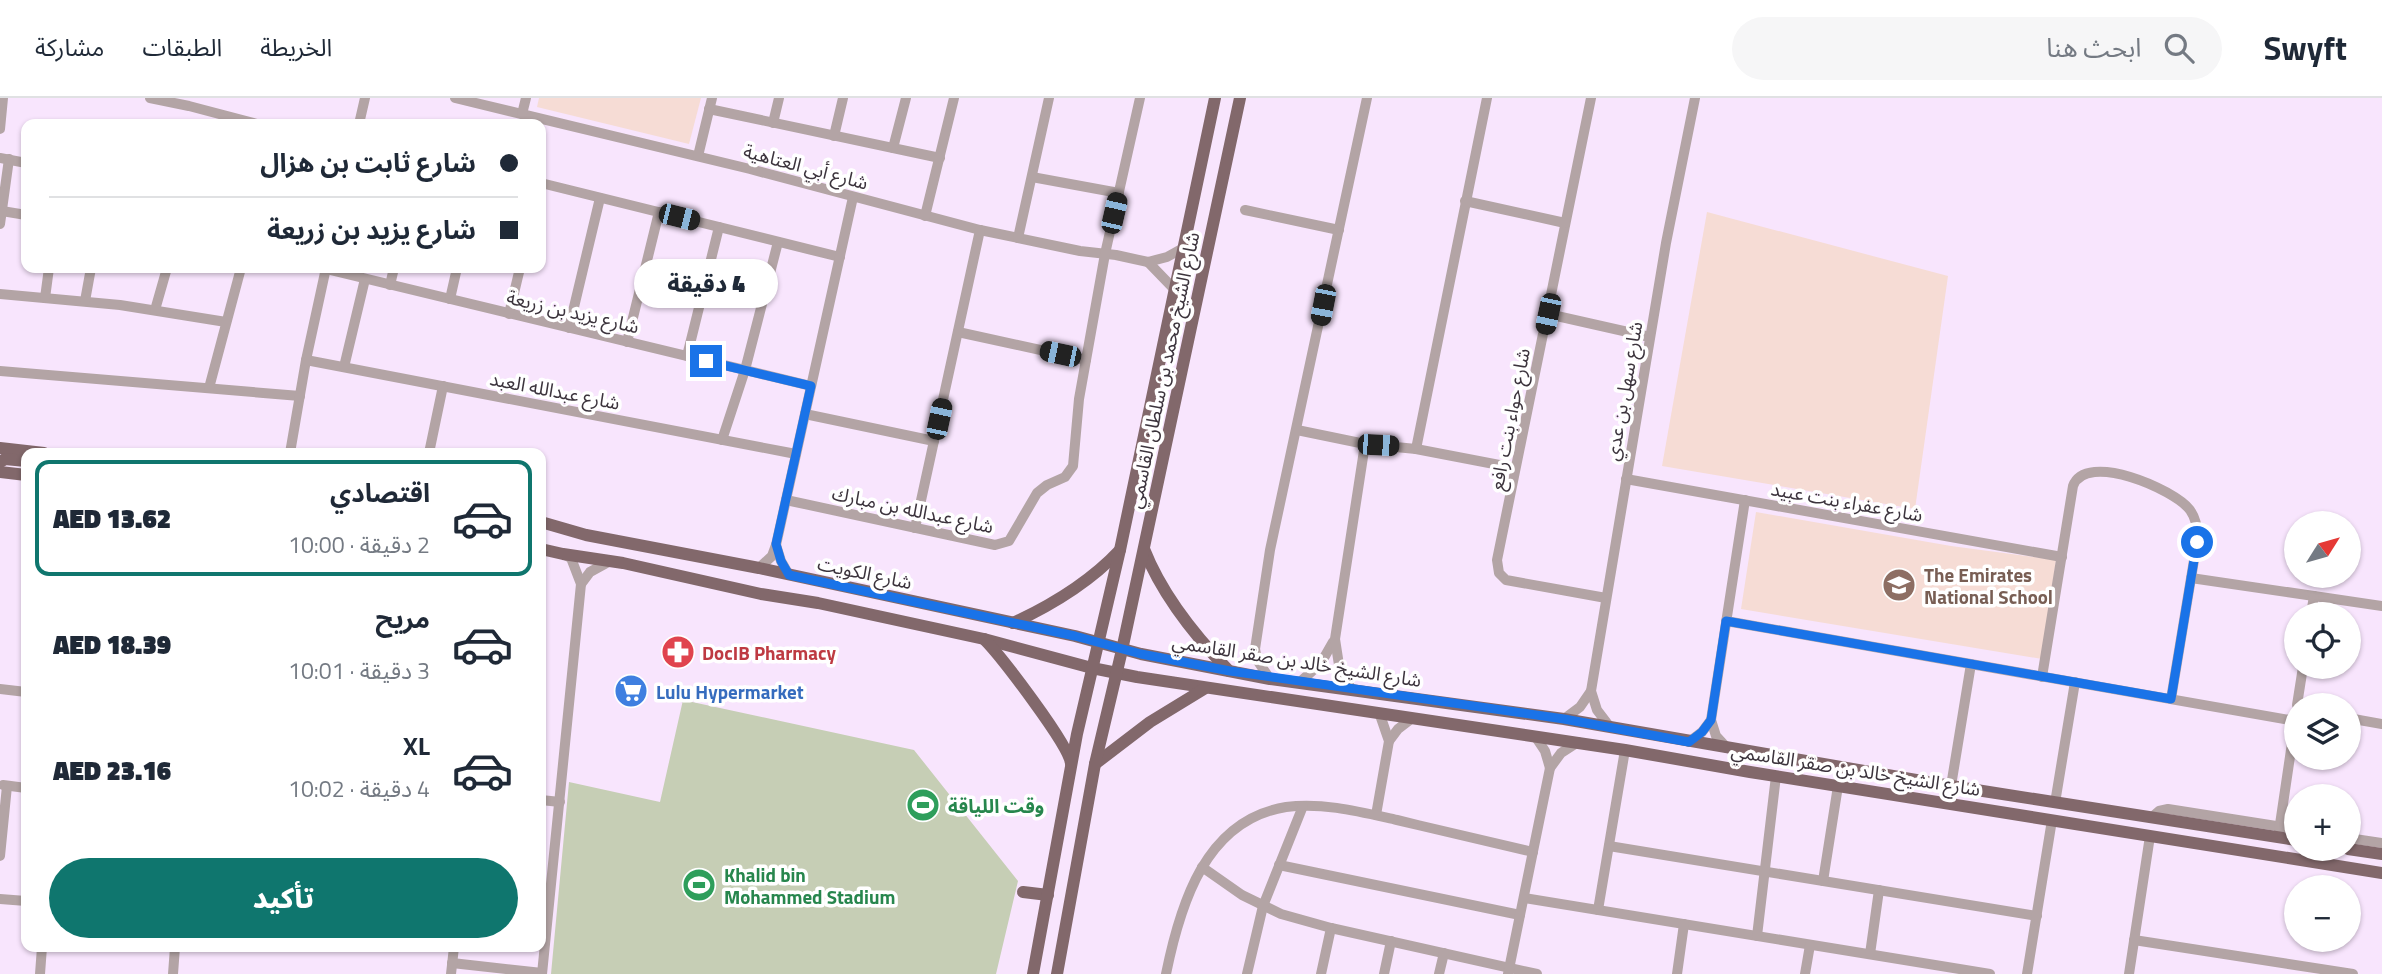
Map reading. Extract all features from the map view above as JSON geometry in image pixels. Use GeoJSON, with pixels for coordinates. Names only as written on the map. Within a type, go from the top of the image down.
{"type":"FeatureCollection","features":[{"type":"Feature","properties":{"kind":"main road","name":"شارع الشيخ محمد بن سلطان القاسمي"},"geometry":{"type":"LineString","coordinates":[[1092,668],[1176,291],[1215,98]]}},
{"type":"Feature","properties":{"kind":"main road","name":"شارع الشيخ محمد بن سلطان القاسمي"},"geometry":{"type":"LineString","coordinates":[[1117,673],[1240,98]]}},
{"type":"Feature","properties":{"kind":"main road"},"geometry":{"type":"LineString","coordinates":[[0,449],[21,451]]}},
{"type":"Feature","properties":{"kind":"main road"},"geometry":{"type":"LineString","coordinates":[[0,462],[5,459],[21,461]]}},
{"type":"Feature","properties":{"kind":"main road"},"geometry":{"type":"LineString","coordinates":[[0,472],[21,474]]}},
{"type":"Feature","properties":{"kind":"main road","name":"شارع الكويت"},"geometry":{"type":"LineString","coordinates":[[546,523],[586,535],[758,568],[1098,643]]}},
{"type":"Feature","properties":{"kind":"main road"},"geometry":{"type":"LineString","coordinates":[[1143,547],[1159,582],[1201,640],[1230,671]]}},
{"type":"Feature","properties":{"kind":"main road","name":"شارع الكويت"},"geometry":{"type":"LineString","coordinates":[[546,549],[761,594],[818,603],[984,639],[1117,673]]}},
{"type":"Feature","properties":{"kind":"main road"},"geometry":{"type":"LineString","coordinates":[[1013,623],[1069,593],[1099,571],[1120,550]]}},
{"type":"Feature","properties":{"kind":"main road"},"geometry":{"type":"LineString","coordinates":[[984,639],[1005,663],[1063,747],[1071,760],[1070,771]]}},
{"type":"Feature","properties":{"kind":"main road","name":"شارع الشيخ خالد بن صقر القاسمي"},"geometry":{"type":"LineString","coordinates":[[1098,643],[1270,679],[1564,719],[2054,803],[2284,834]]}},
{"type":"Feature","properties":{"kind":"main road"},"geometry":{"type":"LineString","coordinates":[[1033,974],[1070,771],[1092,668]]}},
{"type":"Feature","properties":{"kind":"main road"},"geometry":{"type":"LineString","coordinates":[[1058,973],[1095,765],[1117,673]]}},
{"type":"Feature","properties":{"kind":"main road","name":"شارع الشيخ خالد بن صقر القاسمي"},"geometry":{"type":"LineString","coordinates":[[1117,673],[1204,689],[1625,750],[2382,873]]}},
{"type":"Feature","properties":{"kind":"main road"},"geometry":{"type":"LineString","coordinates":[[1095,765],[1150,722],[1204,689]]}},
{"type":"Feature","properties":{"kind":"main road"},"geometry":{"type":"LineString","coordinates":[[1750,772],[1746,765],[1750,759],[1784,758]]}},
{"type":"Feature","properties":{"kind":"main road"},"geometry":{"type":"LineString","coordinates":[[2361,851],[2382,854]]}},
{"type":"Feature","properties":{"kind":"main road"},"geometry":{"type":"LineString","coordinates":[[1023,892],[1048,895]]}},
{"type":"Feature","properties":{"kind":"street"},"geometry":{"type":"LineString","coordinates":[[0,129],[3,98]]}},
{"type":"Feature","properties":{"kind":"street"},"geometry":{"type":"LineString","coordinates":[[150,98],[238,119]]}},
{"type":"Feature","properties":{"kind":"street"},"geometry":{"type":"LineString","coordinates":[[360,119],[365,98]]}},
{"type":"Feature","properties":{"kind":"street","name":"شارع أبي العتاهية"},"geometry":{"type":"LineString","coordinates":[[455,98],[543,119]]}},
{"type":"Feature","properties":{"kind":"street"},"geometry":{"type":"LineString","coordinates":[[522,114],[526,98]]}},
{"type":"Feature","properties":{"kind":"street"},"geometry":{"type":"LineString","coordinates":[[773,123],[779,98]]}},
{"type":"Feature","properties":{"kind":"street"},"geometry":{"type":"LineString","coordinates":[[834,136],[843,98]]}},
{"type":"Feature","properties":{"kind":"street"},"geometry":{"type":"LineString","coordinates":[[892,148],[906,98]]}},
{"type":"Feature","properties":{"kind":"street"},"geometry":{"type":"LineString","coordinates":[[925,216],[954,98]]}},
{"type":"Feature","properties":{"kind":"street"},"geometry":{"type":"LineString","coordinates":[[1018,238],[1049,98]]}},
{"type":"Feature","properties":{"kind":"street","name":"شارع عبدالله بن مبارك"},"geometry":{"type":"LineString","coordinates":[[786,500],[995,545],[1009,541],[1037,493],[1046,485],[1065,477],[1073,466],[1077,419],[1105,254],[1140,98]]}},
{"type":"Feature","properties":{"kind":"street"},"geometry":{"type":"LineString","coordinates":[[1270,679],[1257,660],[1255,642],[1270,550],[1367,98]]}},
{"type":"Feature","properties":{"kind":"street","name":"شارع حواء بنت رافع"},"geometry":{"type":"LineString","coordinates":[[1591,98],[1497,560],[1499,573],[1506,580],[1606,598]]}},
{"type":"Feature","properties":{"kind":"street","name":"شارع سهل بن عدي"},"geometry":{"type":"LineString","coordinates":[[1591,691],[1666,243],[1695,98]]}},
{"type":"Feature","properties":{"kind":"street"},"geometry":{"type":"LineString","coordinates":[[1416,449],[1484,99]]}},
{"type":"Feature","properties":{"kind":"street"},"geometry":{"type":"LineString","coordinates":[[698,156],[710,104],[773,123],[940,158]]}},
{"type":"Feature","properties":{"kind":"street","name":"شارع أبي العتاهية"},"geometry":{"type":"LineString","coordinates":[[546,120],[698,156],[979,230],[1148,262]]}},
{"type":"Feature","properties":{"kind":"street"},"geometry":{"type":"LineString","coordinates":[[0,224],[5,159]]}},
{"type":"Feature","properties":{"kind":"street"},"geometry":{"type":"LineString","coordinates":[[1032,177],[1119,193]]}},
{"type":"Feature","properties":{"kind":"street"},"geometry":{"type":"LineString","coordinates":[[546,184],[839,257]]}},
{"type":"Feature","properties":{"kind":"street"},"geometry":{"type":"LineString","coordinates":[[758,568],[772,556],[776,544],[853,197]]}},
{"type":"Feature","properties":{"kind":"street"},"geometry":{"type":"LineString","coordinates":[[569,328],[600,198]]}},
{"type":"Feature","properties":{"kind":"street"},"geometry":{"type":"LineString","coordinates":[[1465,201],[1565,223]]}},
{"type":"Feature","properties":{"kind":"street"},"geometry":{"type":"LineString","coordinates":[[1245,210],[1339,230]]}},
{"type":"Feature","properties":{"kind":"street"},"geometry":{"type":"LineString","coordinates":[[2,211],[21,214]]}},
{"type":"Feature","properties":{"kind":"street"},"geometry":{"type":"LineString","coordinates":[[627,342],[659,212]]}},
{"type":"Feature","properties":{"kind":"street"},"geometry":{"type":"LineString","coordinates":[[687,356],[719,227]]}},
{"type":"Feature","properties":{"kind":"street"},"geometry":{"type":"LineString","coordinates":[[915,528],[979,230]]}},
{"type":"Feature","properties":{"kind":"street"},"geometry":{"type":"LineString","coordinates":[[722,440],[745,370],[778,242]]}},
{"type":"Feature","properties":{"kind":"street"},"geometry":{"type":"LineString","coordinates":[[1176,291],[1148,262],[1167,257],[1185,247]]}},
{"type":"Feature","properties":{"kind":"street"},"geometry":{"type":"LineString","coordinates":[[45,298],[49,273]]}},
{"type":"Feature","properties":{"kind":"street"},"geometry":{"type":"LineString","coordinates":[[85,301],[90,273]]}},
{"type":"Feature","properties":{"kind":"street"},"geometry":{"type":"LineString","coordinates":[[155,310],[166,273]]}},
{"type":"Feature","properties":{"kind":"street"},"geometry":{"type":"LineString","coordinates":[[209,388],[240,273]]}},
{"type":"Feature","properties":{"kind":"street"},"geometry":{"type":"LineString","coordinates":[[290,448],[325,273]]}},
{"type":"Feature","properties":{"kind":"street","name":"شارع يزيد بن زريعة"},"geometry":{"type":"LineString","coordinates":[[342,273],[811,386]]}},
{"type":"Feature","properties":{"kind":"street"},"geometry":{"type":"LineString","coordinates":[[390,285],[393,273]]}},
{"type":"Feature","properties":{"kind":"street"},"geometry":{"type":"LineString","coordinates":[[450,299],[456,273]]}},
{"type":"Feature","properties":{"kind":"street"},"geometry":{"type":"LineString","coordinates":[[509,314],[519,273]]}},
{"type":"Feature","properties":{"kind":"street"},"geometry":{"type":"LineString","coordinates":[[344,367],[365,279]]}},
{"type":"Feature","properties":{"kind":"street"},"geometry":{"type":"LineString","coordinates":[[0,294],[85,301],[226,322]]}},
{"type":"Feature","properties":{"kind":"street"},"geometry":{"type":"LineString","coordinates":[[1548,314],[1650,337]]}},
{"type":"Feature","properties":{"kind":"street"},"geometry":{"type":"LineString","coordinates":[[958,331],[1086,360]]}},
{"type":"Feature","properties":{"kind":"street","name":"شارع عبدالله العبد"},"geometry":{"type":"LineString","coordinates":[[306,359],[796,454]]}},
{"type":"Feature","properties":{"kind":"street"},"geometry":{"type":"LineString","coordinates":[[0,371],[300,396]]}},
{"type":"Feature","properties":{"kind":"street"},"geometry":{"type":"LineString","coordinates":[[430,448],[443,386]]}},
{"type":"Feature","properties":{"kind":"street"},"geometry":{"type":"LineString","coordinates":[[805,414],[934,442]]}},
{"type":"Feature","properties":{"kind":"street"},"geometry":{"type":"LineString","coordinates":[[1297,430],[1365,444],[1416,449],[1515,468]]}},
{"type":"Feature","properties":{"kind":"street"},"geometry":{"type":"LineString","coordinates":[[1350,689],[1339,666],[1335,639],[1365,444]]}},
{"type":"Feature","properties":{"kind":"street"},"geometry":{"type":"LineString","coordinates":[[2042,677],[2073,486],[2080,475],[2092,472],[2124,476],[2155,486],[2182,502],[2190,510],[2198,531],[2171,699]]}},
{"type":"Feature","properties":{"kind":"street","name":"شارع عفراء بنت عبيد"},"geometry":{"type":"LineString","coordinates":[[1626,479],[2062,557]]}},
{"type":"Feature","properties":{"kind":"street"},"geometry":{"type":"LineString","coordinates":[[1727,748],[1716,736],[1711,720],[1745,500]]}},
{"type":"Feature","properties":{"kind":"street"},"geometry":{"type":"LineString","coordinates":[[776,544],[789,575]]}},
{"type":"Feature","properties":{"kind":"street"},"geometry":{"type":"LineString","coordinates":[[546,936],[581,584],[571,558],[563,554]]}},
{"type":"Feature","properties":{"kind":"street"},"geometry":{"type":"LineString","coordinates":[[581,584],[590,572],[610,561]]}},
{"type":"Feature","properties":{"kind":"street"},"geometry":{"type":"LineString","coordinates":[[2191,578],[2382,606]]}},
{"type":"Feature","properties":{"kind":"street"},"geometry":{"type":"LineString","coordinates":[[2313,602],[2314,596]]}},
{"type":"Feature","properties":{"kind":"street"},"geometry":{"type":"LineString","coordinates":[[1726,621],[2284,719]]}},
{"type":"Feature","properties":{"kind":"street"},"geometry":{"type":"LineString","coordinates":[[1299,683],[1321,663],[1335,639]]}},
{"type":"Feature","properties":{"kind":"street"},"geometry":{"type":"LineString","coordinates":[[1951,786],[1971,664]]}},
{"type":"Feature","properties":{"kind":"street"},"geometry":{"type":"LineString","coordinates":[[2054,803],[2075,682]]}},
{"type":"Feature","properties":{"kind":"street"},"geometry":{"type":"LineString","coordinates":[[0,689],[21,691]]}},
{"type":"Feature","properties":{"kind":"street"},"geometry":{"type":"LineString","coordinates":[[1564,719],[1580,707],[1591,691]]}},
{"type":"Feature","properties":{"kind":"street"},"geometry":{"type":"LineString","coordinates":[[1591,691],[1597,710],[1610,727]]}},
{"type":"Feature","properties":{"kind":"street"},"geometry":{"type":"LineString","coordinates":[[1380,715],[1389,741]]}},
{"type":"Feature","properties":{"kind":"street"},"geometry":{"type":"LineString","coordinates":[[1376,815],[1389,741],[1398,729],[1411,719]]}},
{"type":"Feature","properties":{"kind":"street"},"geometry":{"type":"LineString","coordinates":[[1689,742],[1702,732],[1711,720]]}},
{"type":"Feature","properties":{"kind":"street"},"geometry":{"type":"LineString","coordinates":[[2361,720],[2382,724]]}},
{"type":"Feature","properties":{"kind":"street"},"geometry":{"type":"LineString","coordinates":[[1535,736],[1545,751],[1550,768]]}},
{"type":"Feature","properties":{"kind":"street"},"geometry":{"type":"LineString","coordinates":[[1509,971],[1550,768],[1561,753],[1578,743]]}},
{"type":"Feature","properties":{"kind":"street"},"geometry":{"type":"LineString","coordinates":[[1598,910],[1625,750]]}},
{"type":"Feature","properties":{"kind":"street"},"geometry":{"type":"LineString","coordinates":[[2284,831],[2279,832],[2288,770]]}},
{"type":"Feature","properties":{"kind":"street"},"geometry":{"type":"LineString","coordinates":[[1756,936],[1776,776]]}},
{"type":"Feature","properties":{"kind":"street"},"geometry":{"type":"LineString","coordinates":[[0,856],[4,785]]}},
{"type":"Feature","properties":{"kind":"street"},"geometry":{"type":"LineString","coordinates":[[1824,881],[1838,786]]}},
{"type":"Feature","properties":{"kind":"street"},"geometry":{"type":"LineString","coordinates":[[546,801],[560,802]]}},
{"type":"Feature","properties":{"kind":"street"},"geometry":{"type":"LineString","coordinates":[[1166,974],[1183,906],[1202,867],[1223,839],[1252,818],[1277,809],[1303,806],[1340,808],[1533,852]]}},
{"type":"Feature","properties":{"kind":"street"},"geometry":{"type":"LineString","coordinates":[[1247,974],[1263,906],[1303,806]]}},
{"type":"Feature","properties":{"kind":"street"},"geometry":{"type":"LineString","coordinates":[[2027,974],[2052,820]]}},
{"type":"Feature","properties":{"kind":"street"},"geometry":{"type":"LineString","coordinates":[[2129,974],[2150,836]]}},
{"type":"Feature","properties":{"kind":"street"},"geometry":{"type":"LineString","coordinates":[[2361,840],[2382,843]]}},
{"type":"Feature","properties":{"kind":"street"},"geometry":{"type":"LineString","coordinates":[[1609,846],[2037,916]]}},
{"type":"Feature","properties":{"kind":"street"},"geometry":{"type":"LineString","coordinates":[[1279,865],[1520,915]]}},
{"type":"Feature","properties":{"kind":"street"},"geometry":{"type":"LineString","coordinates":[[1202,867],[1242,895],[1281,914],[1509,971],[1537,974]]}},
{"type":"Feature","properties":{"kind":"street"},"geometry":{"type":"LineString","coordinates":[[1870,954],[1879,890]]}},
{"type":"Feature","properties":{"kind":"street"},"geometry":{"type":"LineString","coordinates":[[1524,898],[1990,974]]}},
{"type":"Feature","properties":{"kind":"street"},"geometry":{"type":"LineString","coordinates":[[0,899],[21,901]]}},
{"type":"Feature","properties":{"kind":"street"},"geometry":{"type":"LineString","coordinates":[[1677,974],[1684,924]]}},
{"type":"Feature","properties":{"kind":"street"},"geometry":{"type":"LineString","coordinates":[[1321,974],[1331,928]]}},
{"type":"Feature","properties":{"kind":"street"},"geometry":{"type":"LineString","coordinates":[[2134,940],[2353,974]]}},
{"type":"Feature","properties":{"kind":"street"},"geometry":{"type":"LineString","coordinates":[[1384,974],[1391,941]]}},
{"type":"Feature","properties":{"kind":"street"},"geometry":{"type":"LineString","coordinates":[[1805,974],[1810,945]]}},
{"type":"Feature","properties":{"kind":"street"},"geometry":{"type":"LineString","coordinates":[[40,974],[42,952]]}},
{"type":"Feature","properties":{"kind":"street"},"geometry":{"type":"LineString","coordinates":[[175,952],[173,974],[180,974]]}},
{"type":"Feature","properties":{"kind":"street"},"geometry":{"type":"LineString","coordinates":[[452,969],[542,974],[544,952]]}},
{"type":"Feature","properties":{"kind":"street"},"geometry":{"type":"LineString","coordinates":[[1439,974],[1444,953]]}},
{"type":"Feature","properties":{"kind":"shaded area"},"geometry":{"type":"Polygon","coordinates":[[[539,98],[701,98],[689,144],[537,107],[539,98]]]}},
{"type":"Feature","properties":{"kind":"shaded area"},"geometry":{"type":"Polygon","coordinates":[[[1707,212],[1948,276],[1915,509],[1662,466],[1707,212]]]}},
{"type":"Feature","properties":{"kind":"shaded area","name":"The Emirates National School"},"geometry":{"type":"Polygon","coordinates":[[[1756,512],[1951,546],[2056,560],[2042,659],[1741,609],[1756,512]]]}},
{"type":"Feature","properties":{"kind":"green space"},"geometry":{"type":"Polygon","coordinates":[[[683,700],[914,750],[1018,881],[996,974],[551,974],[569,782],[660,802],[683,700]]]}},
{"type":"Feature","properties":{"kind":"place","name":"The Emirates National School"},"geometry":{"type":"Point","coordinates":[1899,585]}},
{"type":"Feature","properties":{"kind":"place","name":"DocIB Pharmacy"},"geometry":{"type":"Point","coordinates":[678,652]}},
{"type":"Feature","properties":{"kind":"place","name":"Lulu Hypermarket"},"geometry":{"type":"Point","coordinates":[631,691]}},
{"type":"Feature","properties":{"kind":"place","name":"وقت اللياقة"},"geometry":{"type":"Point","coordinates":[923,805]}},
{"type":"Feature","properties":{"kind":"place","name":"Khalid bin Mohammed Stadium"},"geometry":{"type":"Point","coordinates":[699,885]}},
{"type":"Feature","properties":{"kind":"route"},"geometry":{"type":"LineString","coordinates":[[706,361],[811,386],[776,544],[789,575],[1075,636],[1122,650],[1270,679],[1564,719],[1689,742],[1702,732],[1711,720],[1726,621],[2171,699],[2197,542]]}}]}
